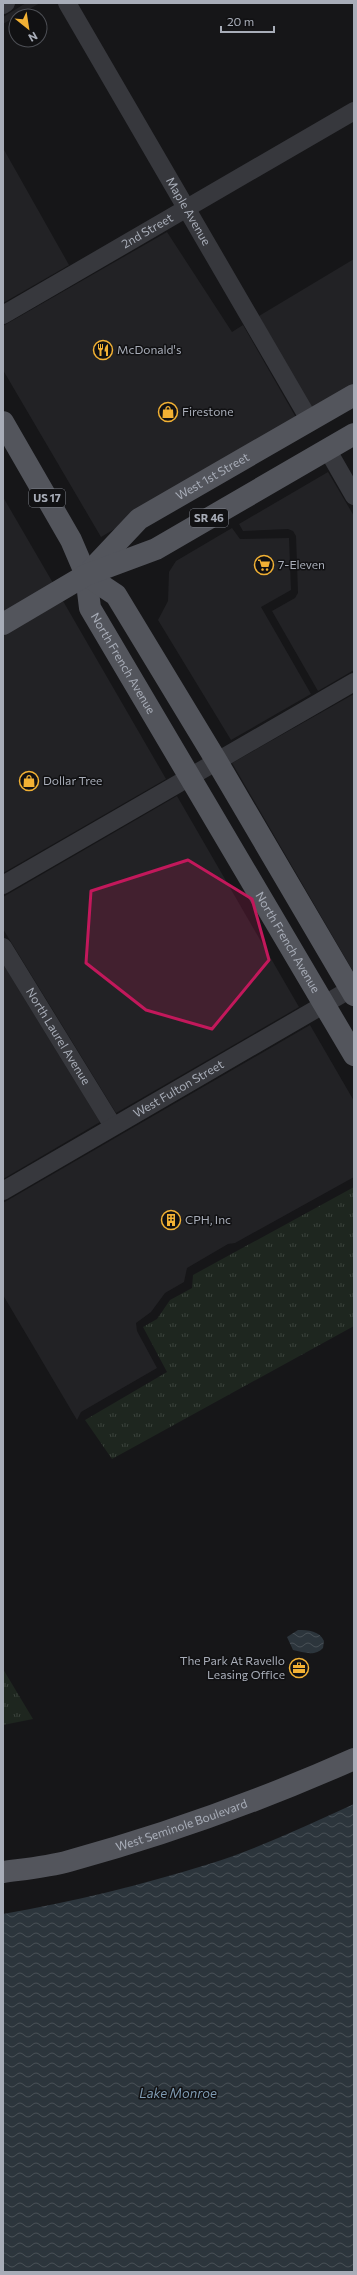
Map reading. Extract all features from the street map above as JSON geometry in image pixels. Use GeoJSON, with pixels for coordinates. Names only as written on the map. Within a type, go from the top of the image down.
{"type":"FeatureCollection","features":[{"type":"Feature","properties":{"kind":"main road","name":"West 1st Street"},"geometry":{"type":"LineString","coordinates":[[86,575],[140,519],[354,395]]}},
{"type":"Feature","properties":{"kind":"main road","name":"US 17"},"geometry":{"type":"LineString","coordinates":[[3,422],[71,540],[86,575]]}},
{"type":"Feature","properties":{"kind":"main road","name":"West 1st Street"},"geometry":{"type":"LineString","coordinates":[[3,624],[86,575],[156,549],[354,434]]}},
{"type":"Feature","properties":{"kind":"main road"},"geometry":{"type":"LineString","coordinates":[[86,575],[116,595],[353,991]]}},
{"type":"Feature","properties":{"kind":"main road","name":"North French Avenue"},"geometry":{"type":"LineString","coordinates":[[86,575],[90,608],[325,1004],[354,1056]]}},
{"type":"Feature","properties":{"kind":"main road","name":"West Seminole Boulevard"},"geometry":{"type":"LineString","coordinates":[[3,1872],[68,1862],[175,1827],[304,1781],[354,1759]]}},
{"type":"Feature","properties":{"kind":"street","name":"Maple Avenue"},"geometry":{"type":"LineString","coordinates":[[66,3],[310,421]]}},
{"type":"Feature","properties":{"kind":"street","name":"2nd Street"},"geometry":{"type":"LineString","coordinates":[[3,315],[354,111]]}},
{"type":"Feature","properties":{"kind":"street"},"geometry":{"type":"LineString","coordinates":[[327,450],[354,496]]}},
{"type":"Feature","properties":{"kind":"street"},"geometry":{"type":"LineString","coordinates":[[3,885],[216,760],[354,682]]}},
{"type":"Feature","properties":{"kind":"street","name":"North Laurel Avenue"},"geometry":{"type":"LineString","coordinates":[[3,947],[113,1126]]}},
{"type":"Feature","properties":{"kind":"street","name":"West Fulton Street"},"geometry":{"type":"LineString","coordinates":[[3,1191],[325,1004],[353,991]]}},
{"type":"Feature","properties":{"kind":"highlighted area"},"geometry":{"type":"Polygon","coordinates":[[[188,860],[252,899],[269,960],[212,1029],[146,1010],[86,963],[91,891],[188,860]]]}},
{"type":"Feature","properties":{"kind":"shaded area"},"geometry":{"type":"Polygon","coordinates":[[[26,3],[40,3],[31,8],[18,8],[26,3]]]}},
{"type":"Feature","properties":{"kind":"shaded area"},"geometry":{"type":"Polygon","coordinates":[[[8,14],[8,21],[3,24],[3,17],[8,14]]]}},
{"type":"Feature","properties":{"kind":"shaded area"},"geometry":{"type":"Polygon","coordinates":[[[3,148],[69,265],[3,303],[3,148]]]}},
{"type":"Feature","properties":{"kind":"shaded area"},"geometry":{"type":"Polygon","coordinates":[[[167,232],[232,332],[243,325],[298,421],[101,537],[3,370],[3,326],[167,232]]]}},
{"type":"Feature","properties":{"kind":"shaded area"},"geometry":{"type":"Polygon","coordinates":[[[354,259],[354,388],[313,412],[259,316],[354,259]]]}},
{"type":"Feature","properties":{"kind":"shaded area"},"geometry":{"type":"Polygon","coordinates":[[[328,472],[354,516],[354,670],[318,691],[272,611],[295,598],[298,593],[296,536],[293,531],[288,529],[243,531],[239,524],[328,472]]]}},
{"type":"Feature","properties":{"kind":"shaded area"},"geometry":{"type":"Polygon","coordinates":[[[3,497],[53,583],[3,612],[3,497]]]}},
{"type":"Feature","properties":{"kind":"shaded area"},"geometry":{"type":"Polygon","coordinates":[[[232,528],[240,539],[289,538],[291,590],[261,607],[311,694],[231,740],[158,620],[168,601],[169,572],[176,561],[232,528]]]}},
{"type":"Feature","properties":{"kind":"shaded area"},"geometry":{"type":"Polygon","coordinates":[[[63,601],[166,779],[3,873],[3,636],[63,601]]]}},
{"type":"Feature","properties":{"kind":"shaded area"},"geometry":{"type":"Polygon","coordinates":[[[354,694],[354,973],[232,763],[354,694]]]}},
{"type":"Feature","properties":{"kind":"shaded area"},"geometry":{"type":"Polygon","coordinates":[[[177,796],[299,1007],[116,1113],[3,929],[3,897],[177,796]]]}},
{"type":"Feature","properties":{"kind":"shaded area"},"geometry":{"type":"Polygon","coordinates":[[[3,964],[100,1122],[3,1179],[3,964]]]}},
{"type":"Feature","properties":{"kind":"shaded area"},"geometry":{"type":"Polygon","coordinates":[[[310,1025],[354,1101],[354,1177],[235,1243],[228,1244],[187,1268],[184,1282],[165,1293],[151,1312],[136,1323],[137,1331],[157,1368],[81,1412],[77,1420],[3,1295],[3,1203],[310,1025]]]}},
{"type":"Feature","properties":{"kind":"green space"},"geometry":{"type":"Polygon","coordinates":[[[354,1187],[354,1326],[112,1459],[85,1420],[167,1372],[143,1327],[157,1319],[170,1300],[192,1288],[193,1275],[354,1187]]]}},
{"type":"Feature","properties":{"kind":"green space"},"geometry":{"type":"Polygon","coordinates":[[[3,1669],[33,1719],[3,1725],[3,1669]]]}},
{"type":"Feature","properties":{"kind":"water"},"geometry":{"type":"Polygon","coordinates":[[[298,1630],[310,1631],[320,1635],[324,1641],[323,1648],[320,1651],[313,1653],[293,1650],[287,1637],[298,1630]]]}},
{"type":"Feature","properties":{"kind":"water","name":"Lake Monroe"},"geometry":{"type":"Polygon","coordinates":[[[354,1804],[354,2272],[3,2272],[3,1914],[106,1892],[209,1864],[264,1844],[354,1804]]]}},
{"type":"Feature","properties":{"kind":"place","name":"McDonald's"},"geometry":{"type":"Point","coordinates":[103,350]}},
{"type":"Feature","properties":{"kind":"place","name":"Firestone"},"geometry":{"type":"Point","coordinates":[168,412]}},
{"type":"Feature","properties":{"kind":"place","name":"7-Eleven"},"geometry":{"type":"Point","coordinates":[264,565]}},
{"type":"Feature","properties":{"kind":"place","name":"Dollar Tree"},"geometry":{"type":"Point","coordinates":[29,781]}},
{"type":"Feature","properties":{"kind":"place","name":"CPH, Inc"},"geometry":{"type":"Point","coordinates":[171,1220]}},
{"type":"Feature","properties":{"kind":"place","name":"The Park At Ravello Leasing Office"},"geometry":{"type":"Point","coordinates":[299,1668]}}]}
